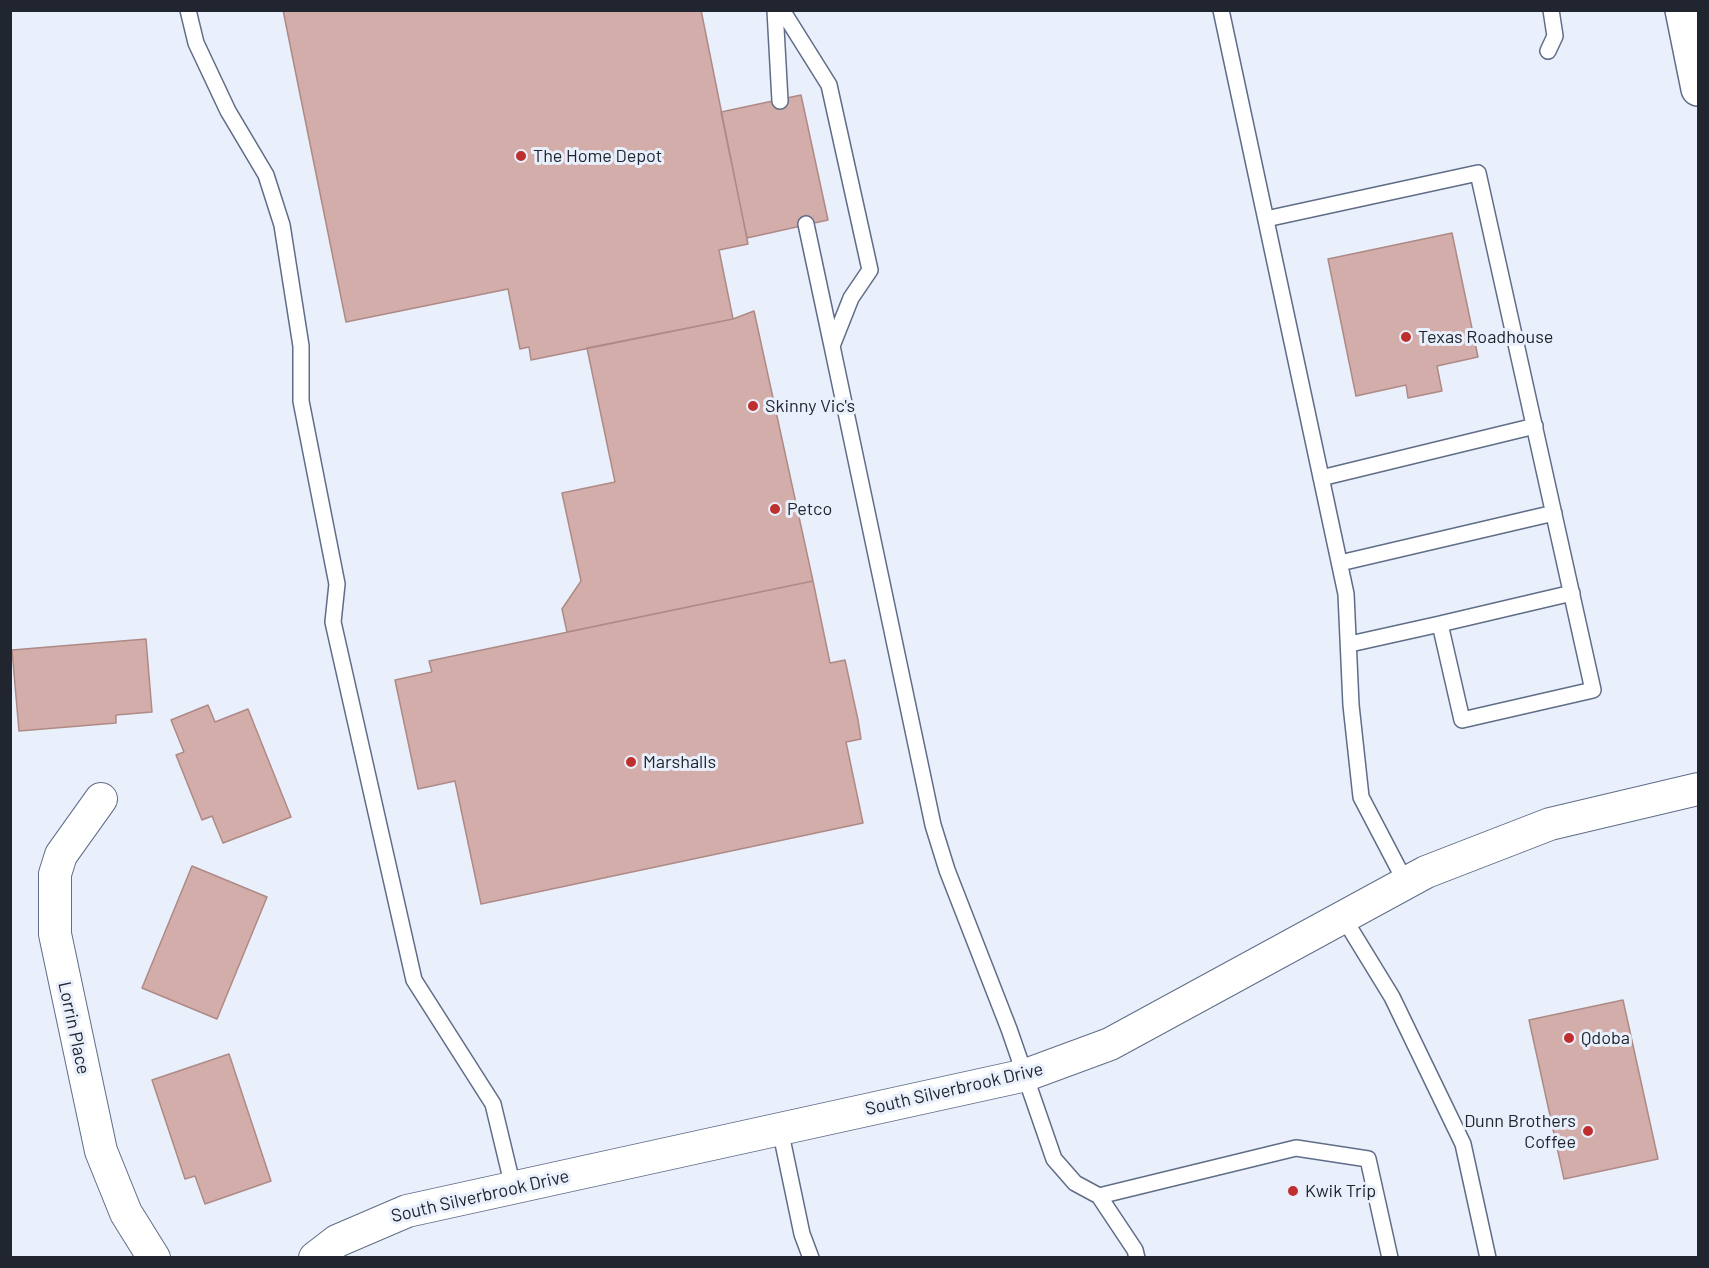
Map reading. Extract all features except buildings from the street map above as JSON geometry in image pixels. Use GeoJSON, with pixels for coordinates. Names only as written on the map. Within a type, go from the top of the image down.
{"type":"FeatureCollection","features":[{"type":"Feature","properties":{"kind":"street"},"geometry":{"type":"LineString","coordinates":[[1682,10],[1698,89]]}},
{"type":"Feature","properties":{"kind":"street","name":"South Silverbrook Drive"},"geometry":{"type":"LineString","coordinates":[[315,1257],[337,1241],[407,1211],[1026,1075],[1110,1044],[1406,883],[1550,824],[1698,789]]}},
{"type":"Feature","properties":{"kind":"street","name":"Lorrin Place"},"geometry":{"type":"LineString","coordinates":[[101,799],[61,855],[55,874],[55,934],[101,1151],[126,1213],[154,1257]]}},
{"type":"Feature","properties":{"kind":"lane"},"geometry":{"type":"LineString","coordinates":[[188,10],[196,43],[228,111],[266,175],[282,225],[301,346],[302,401],[337,584],[333,622],[414,980],[493,1104],[513,1187]]}},
{"type":"Feature","properties":{"kind":"lane"},"geometry":{"type":"LineString","coordinates":[[775,10],[780,100]]}},
{"type":"Feature","properties":{"kind":"lane"},"geometry":{"type":"LineString","coordinates":[[782,10],[829,85],[870,270],[851,298],[831,346]]}},
{"type":"Feature","properties":{"kind":"lane"},"geometry":{"type":"LineString","coordinates":[[1221,10],[1346,594],[1351,705],[1361,797],[1406,883]]}},
{"type":"Feature","properties":{"kind":"lane"},"geometry":{"type":"LineString","coordinates":[[1548,51],[1555,36],[1551,10]]}},
{"type":"Feature","properties":{"kind":"lane"},"geometry":{"type":"LineString","coordinates":[[1266,219],[1478,173],[1593,690],[1462,720],[1440,624]]}},
{"type":"Feature","properties":{"kind":"lane"},"geometry":{"type":"LineString","coordinates":[[806,224],[933,825],[947,870],[1026,1075],[1042,1132],[1053,1159],[1075,1183],[1099,1196],[1135,1250],[1137,1257]]}},
{"type":"Feature","properties":{"kind":"lane"},"geometry":{"type":"LineString","coordinates":[[1322,478],[1535,426]]}},
{"type":"Feature","properties":{"kind":"lane"},"geometry":{"type":"LineString","coordinates":[[1340,563],[1554,513]]}},
{"type":"Feature","properties":{"kind":"lane"},"geometry":{"type":"LineString","coordinates":[[1350,644],[1572,592]]}},
{"type":"Feature","properties":{"kind":"lane"},"geometry":{"type":"LineString","coordinates":[[1343,917],[1392,997],[1463,1144],[1488,1257]]}},
{"type":"Feature","properties":{"kind":"lane"},"geometry":{"type":"LineString","coordinates":[[780,1129],[802,1234],[811,1257]]}},
{"type":"Feature","properties":{"kind":"lane"},"geometry":{"type":"LineString","coordinates":[[1099,1196],[1296,1148],[1368,1159],[1390,1257]]}},
{"type":"Feature","properties":{"kind":"place","name":"The Home Depot"},"geometry":{"type":"Point","coordinates":[521,156]}},
{"type":"Feature","properties":{"kind":"place","name":"Texas Roadhouse"},"geometry":{"type":"Point","coordinates":[1406,337]}},
{"type":"Feature","properties":{"kind":"place","name":"Skinny Vic's"},"geometry":{"type":"Point","coordinates":[753,406]}},
{"type":"Feature","properties":{"kind":"place","name":"Petco"},"geometry":{"type":"Point","coordinates":[775,509]}},
{"type":"Feature","properties":{"kind":"place","name":"Marshalls"},"geometry":{"type":"Point","coordinates":[631,762]}},
{"type":"Feature","properties":{"kind":"place","name":"Qdoba"},"geometry":{"type":"Point","coordinates":[1569,1038]}},
{"type":"Feature","properties":{"kind":"place","name":"Dunn Brothers Coffee"},"geometry":{"type":"Point","coordinates":[1588,1131]}},
{"type":"Feature","properties":{"kind":"place","name":"Kwik Trip"},"geometry":{"type":"Point","coordinates":[1293,1191]}}]}
